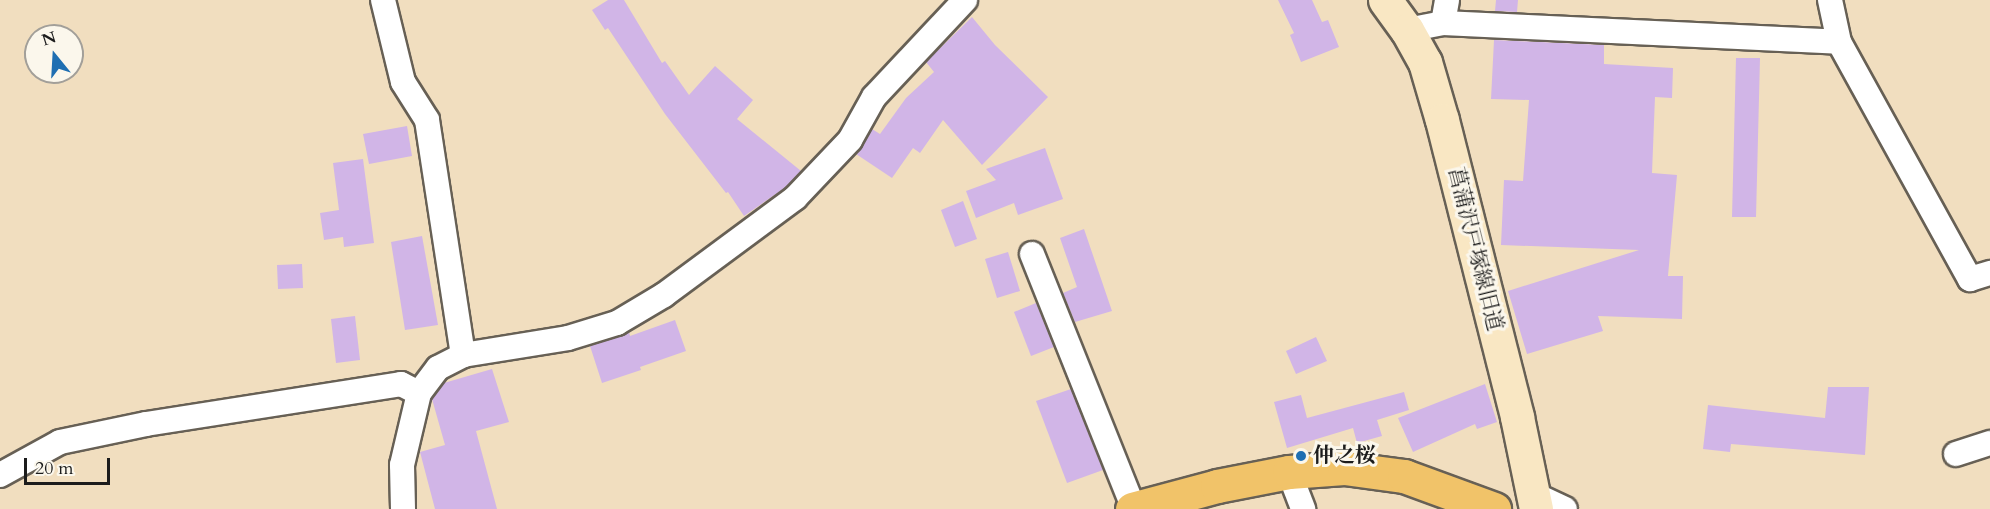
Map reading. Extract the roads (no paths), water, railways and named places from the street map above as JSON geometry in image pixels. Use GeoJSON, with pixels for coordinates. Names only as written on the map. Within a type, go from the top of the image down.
{"type":"FeatureCollection","features":[{"type":"Feature","properties":{"kind":"main road"},"geometry":{"type":"LineString","coordinates":[[1133,509],[1217,486],[1289,472],[1344,468],[1404,476],[1494,509]]}},
{"type":"Feature","properties":{"kind":"street"},"geometry":{"type":"LineString","coordinates":[[383,0],[403,82],[427,120],[463,355]]}},
{"type":"Feature","properties":{"kind":"street"},"geometry":{"type":"LineString","coordinates":[[403,509],[402,465],[419,393],[438,368],[463,355],[568,338],[617,323],[664,295],[795,198],[850,140],[874,97],[965,0]]}},
{"type":"Feature","properties":{"kind":"street","name":"菖蒲沢戸塚線旧道"},"geometry":{"type":"LineString","coordinates":[[1385,0],[1407,30],[1425,62],[1442,120],[1517,417],[1534,501]]}},
{"type":"Feature","properties":{"kind":"street"},"geometry":{"type":"LineString","coordinates":[[1830,0],[1839,42],[1970,279],[1990,273]]}},
{"type":"Feature","properties":{"kind":"street"},"geometry":{"type":"LineString","coordinates":[[1407,30],[1445,11],[1839,42]]}},
{"type":"Feature","properties":{"kind":"street"},"geometry":{"type":"LineString","coordinates":[[1032,254],[1133,509]]}},
{"type":"Feature","properties":{"kind":"street"},"geometry":{"type":"LineString","coordinates":[[0,475],[60,442],[146,424],[401,384],[419,393]]}},
{"type":"Feature","properties":{"kind":"street"},"geometry":{"type":"LineString","coordinates":[[1956,454],[1990,443]]}},
{"type":"Feature","properties":{"kind":"street"},"geometry":{"type":"LineString","coordinates":[[1289,472],[1303,509]]}},
{"type":"Feature","properties":{"kind":"street"},"geometry":{"type":"LineString","coordinates":[[1534,501],[1565,509]]}},
{"type":"Feature","properties":{"kind":"place","name":"仲之桜"},"geometry":{"type":"Point","coordinates":[1301,456]}}]}
